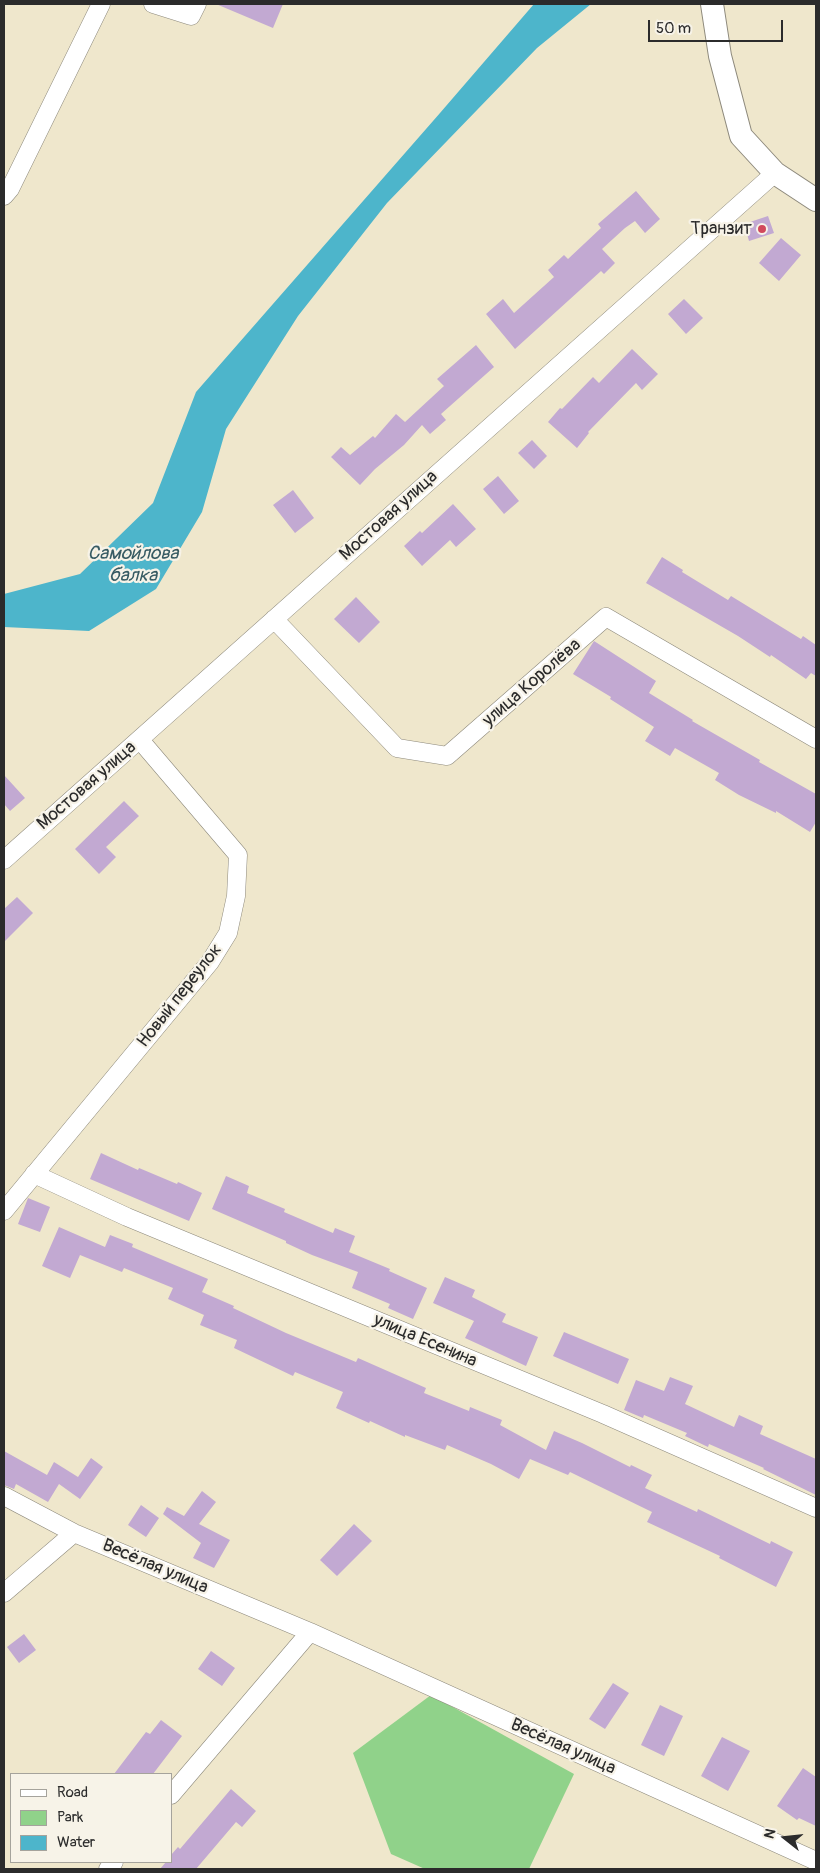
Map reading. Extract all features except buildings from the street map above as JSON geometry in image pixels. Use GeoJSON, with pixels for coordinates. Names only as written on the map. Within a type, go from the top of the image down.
{"type":"FeatureCollection","features":[{"type":"Feature","properties":{"kind":"main road"},"geometry":{"type":"LineString","coordinates":[[712,4],[720,56],[741,136],[775,173],[816,200]]}},
{"type":"Feature","properties":{"kind":"street"},"geometry":{"type":"LineString","coordinates":[[4,196],[10,190],[101,4]]}},
{"type":"Feature","properties":{"kind":"street"},"geometry":{"type":"LineString","coordinates":[[153,4],[191,16],[197,4]]}},
{"type":"Feature","properties":{"kind":"street","name":"Мостовая улица"},"geometry":{"type":"LineString","coordinates":[[4,860],[775,173]]}},
{"type":"Feature","properties":{"kind":"street","name":"улица Королёва"},"geometry":{"type":"LineString","coordinates":[[274,619],[397,748],[448,756],[606,617],[816,738]]}},
{"type":"Feature","properties":{"kind":"street","name":"Новый переулок"},"geometry":{"type":"LineString","coordinates":[[4,1211],[210,962],[228,933],[236,896],[238,855],[140,740]]}},
{"type":"Feature","properties":{"kind":"street","name":"улица Есенина"},"geometry":{"type":"LineString","coordinates":[[34,1174],[136,1221],[603,1414],[816,1508]]}},
{"type":"Feature","properties":{"kind":"street","name":"Весёлая улица"},"geometry":{"type":"LineString","coordinates":[[4,1496],[74,1533],[310,1632],[816,1861]]}},
{"type":"Feature","properties":{"kind":"street"},"geometry":{"type":"LineString","coordinates":[[4,1593],[74,1533]]}},
{"type":"Feature","properties":{"kind":"street"},"geometry":{"type":"LineString","coordinates":[[172,1794],[310,1632]]}},
{"type":"Feature","properties":{"kind":"green space"},"geometry":{"type":"Polygon","coordinates":[[[431,1695],[574,1774],[529,1869],[425,1869],[391,1854],[353,1753],[431,1695]]]}},
{"type":"Feature","properties":{"kind":"water","name":"Самойлова балка"},"geometry":{"type":"Polygon","coordinates":[[[534,4],[591,4],[537,48],[387,203],[298,316],[226,429],[202,512],[156,589],[89,631],[4,627],[4,594],[80,574],[153,503],[196,392],[534,4]]]}},
{"type":"Feature","properties":{"kind":"place","name":"Транзит"},"geometry":{"type":"Point","coordinates":[762,229]}}]}
